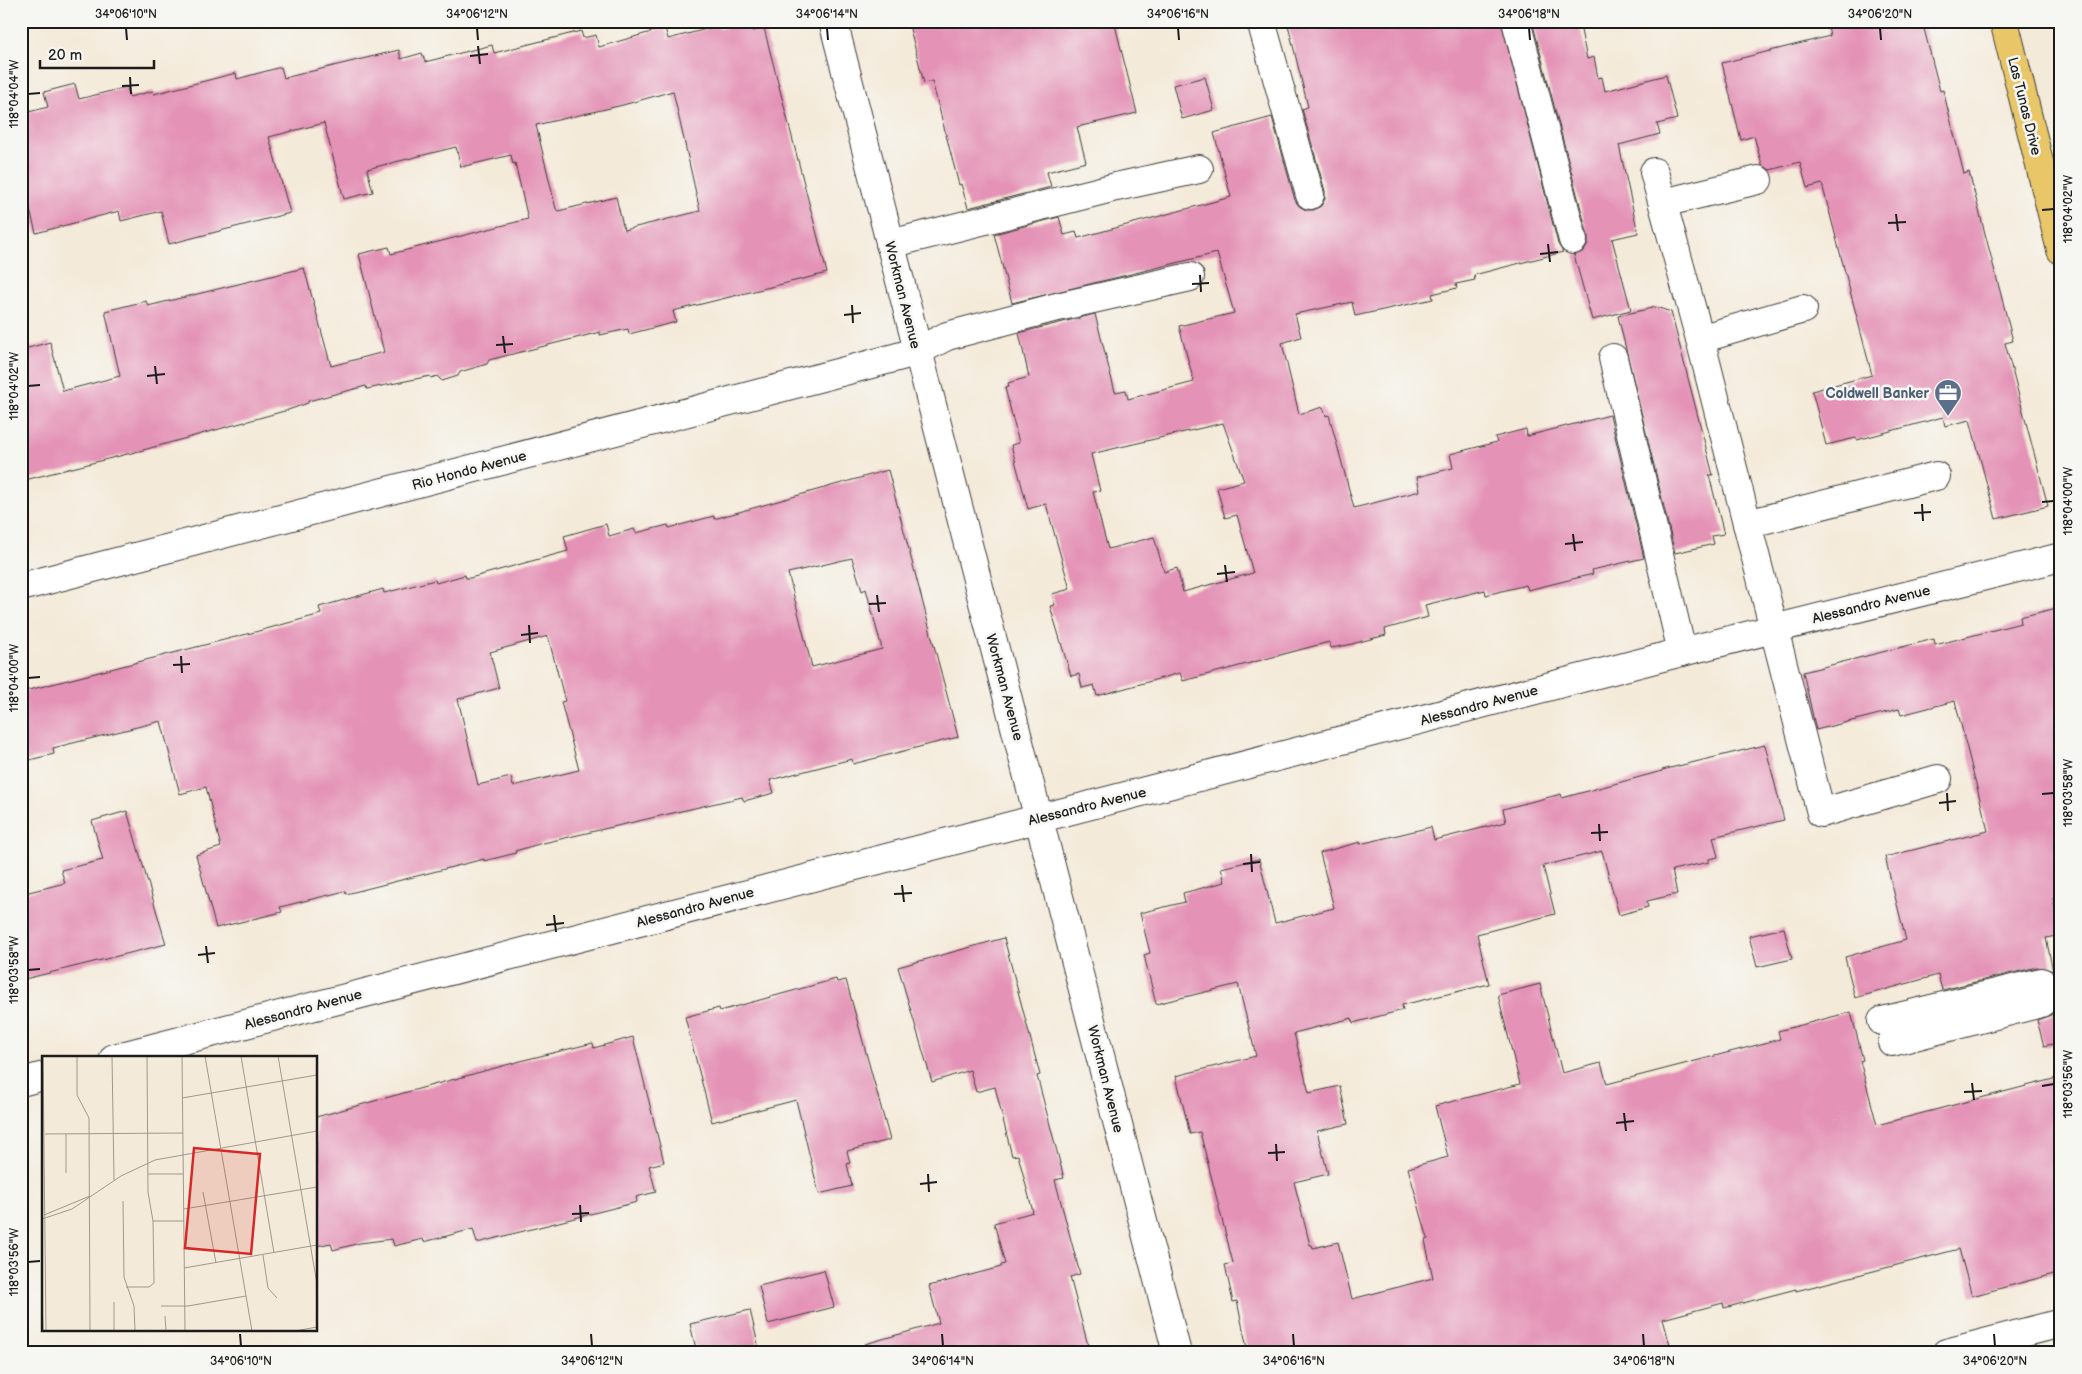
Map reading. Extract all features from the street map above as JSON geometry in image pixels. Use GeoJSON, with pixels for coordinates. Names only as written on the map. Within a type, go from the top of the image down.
{"type":"FeatureCollection","features":[{"type":"Feature","properties":{"kind":"main road","name":"Las Tunas Drive"},"geometry":{"type":"LineString","coordinates":[[2004,21],[2061,250]]}},
{"type":"Feature","properties":{"kind":"street","name":"Workman Avenue"},"geometry":{"type":"LineString","coordinates":[[833,21],[916,352],[1039,817],[1177,1353]]}},
{"type":"Feature","properties":{"kind":"street"},"geometry":{"type":"LineString","coordinates":[[1261,21],[1310,195]]}},
{"type":"Feature","properties":{"kind":"street"},"geometry":{"type":"LineString","coordinates":[[1516,21],[1573,240]]}},
{"type":"Feature","properties":{"kind":"street"},"geometry":{"type":"LineString","coordinates":[[890,244],[1116,186],[1198,169]]}},
{"type":"Feature","properties":{"kind":"street"},"geometry":{"type":"LineString","coordinates":[[1654,172],[1700,339],[1821,812],[1938,779]]}},
{"type":"Feature","properties":{"kind":"street"},"geometry":{"type":"LineString","coordinates":[[1663,203],[1758,180]]}},
{"type":"Feature","properties":{"kind":"street","name":"Rio Hondo Avenue"},"geometry":{"type":"LineString","coordinates":[[21,587],[916,352],[947,336],[1053,308],[1190,277]]}},
{"type":"Feature","properties":{"kind":"street"},"geometry":{"type":"LineString","coordinates":[[1700,339],[1803,309]]}},
{"type":"Feature","properties":{"kind":"street"},"geometry":{"type":"LineString","coordinates":[[1613,358],[1682,652]]}},
{"type":"Feature","properties":{"kind":"street"},"geometry":{"type":"LineString","coordinates":[[1747,524],[1936,476]]}},
{"type":"Feature","properties":{"kind":"street","name":"Alessandro Avenue"},"geometry":{"type":"LineString","coordinates":[[122,1056],[1039,817],[2061,557]]}},
{"type":"Feature","properties":{"kind":"street"},"geometry":{"type":"LineString","coordinates":[[1887,1031],[2041,982],[2059,989]]}},
{"type":"Feature","properties":{"kind":"street"},"geometry":{"type":"LineString","coordinates":[[21,1082],[42,1077]]}},
{"type":"Feature","properties":{"kind":"street"},"geometry":{"type":"LineString","coordinates":[[1946,1353],[2061,1324]]}},
{"type":"Feature","properties":{"kind":"building"},"geometry":{"type":"Polygon","coordinates":[[[751,21],[753,31],[764,28],[827,273],[673,311],[676,322],[629,334],[628,329],[600,335],[600,332],[489,360],[487,364],[460,372],[458,376],[442,381],[437,376],[431,378],[430,376],[367,389],[366,386],[308,401],[308,403],[288,410],[147,449],[21,481],[21,350],[50,342],[63,391],[120,376],[105,311],[146,301],[148,306],[304,268],[331,366],[384,352],[359,254],[389,247],[391,254],[528,219],[515,163],[513,164],[511,155],[461,167],[456,147],[367,169],[373,192],[344,199],[324,123],[269,137],[290,213],[169,244],[161,211],[121,221],[119,211],[36,233],[21,175],[21,114],[48,107],[44,92],[75,84],[79,99],[127,87],[129,97],[153,91],[154,94],[236,73],[237,79],[281,67],[284,78],[399,50],[401,59],[422,53],[425,62],[492,45],[494,53],[581,31],[583,38],[596,35],[599,47],[665,28],[668,39],[718,26],[719,29],[751,21]],[[673,91],[623,105],[536,125],[558,211],[616,197],[624,230],[700,211],[673,91]]]}},
{"type":"Feature","properties":{"kind":"building"},"geometry":{"type":"Polygon","coordinates":[[[908,21],[1114,21],[1137,113],[1077,127],[1086,162],[1047,172],[1051,187],[968,208],[961,184],[959,185],[932,81],[924,83],[908,21]]]}},
{"type":"Feature","properties":{"kind":"building"},"geometry":{"type":"Polygon","coordinates":[[[1287,21],[1501,21],[1558,244],[1563,252],[1474,275],[1475,280],[1456,284],[1457,288],[1432,294],[1433,299],[1355,316],[1352,302],[1295,314],[1301,337],[1282,343],[1299,414],[1323,407],[1326,416],[1329,415],[1354,508],[1420,491],[1417,477],[1453,468],[1450,454],[1497,442],[1495,437],[1526,429],[1527,436],[1610,415],[1644,558],[1592,570],[1593,574],[1528,590],[1526,585],[1486,595],[1485,590],[1425,605],[1428,617],[1385,629],[1386,635],[1348,645],[1331,648],[1329,642],[1183,681],[1180,673],[1097,696],[1094,685],[1082,688],[1079,674],[1071,676],[1050,606],[1055,605],[1052,594],[1070,589],[1046,504],[1028,509],[1011,445],[1019,443],[1005,388],[1009,387],[1008,383],[1029,377],[1019,333],[1095,314],[1115,392],[1126,390],[1128,399],[1194,382],[1179,326],[1234,313],[1217,253],[1012,303],[994,234],[1059,217],[1064,235],[1076,232],[1078,238],[1231,197],[1214,133],[1272,117],[1295,200],[1299,206],[1306,210],[1314,210],[1321,206],[1325,199],[1325,191],[1302,109],[1308,107],[1287,21]],[[1223,423],[1091,454],[1100,491],[1093,492],[1108,549],[1154,537],[1164,572],[1177,568],[1183,592],[1253,573],[1237,515],[1225,518],[1217,488],[1244,481],[1223,423]]]}},
{"type":"Feature","properties":{"kind":"building"},"geometry":{"type":"Polygon","coordinates":[[[1532,21],[1579,21],[1587,59],[1594,57],[1598,78],[1602,77],[1605,91],[1666,75],[1677,119],[1657,124],[1660,134],[1619,145],[1638,233],[1612,239],[1631,310],[1592,320],[1574,255],[1584,251],[1588,244],[1588,236],[1532,21]]]}},
{"type":"Feature","properties":{"kind":"building"},"geometry":{"type":"Polygon","coordinates":[[[1827,21],[1922,21],[1940,91],[1943,90],[1964,174],[1969,172],[2013,341],[2005,343],[2048,506],[1996,519],[1970,420],[1945,426],[1943,417],[1857,440],[1856,438],[1826,445],[1812,391],[1872,375],[1822,184],[1807,188],[1800,162],[1770,170],[1762,165],[1754,136],[1741,140],[1722,63],[1830,36],[1827,21]]]}},
{"type":"Feature","properties":{"kind":"building"},"geometry":{"type":"Polygon","coordinates":[[[1205,77],[1214,110],[1182,119],[1173,85],[1205,77]]]}},
{"type":"Feature","properties":{"kind":"building"},"geometry":{"type":"Polygon","coordinates":[[[1656,307],[1671,312],[1713,475],[1709,475],[1724,534],[1712,536],[1714,544],[1675,553],[1618,316],[1656,307]]]}},
{"type":"Feature","properties":{"kind":"building"},"geometry":{"type":"Polygon","coordinates":[[[888,470],[958,737],[853,764],[852,759],[770,780],[774,793],[744,801],[742,797],[539,844],[515,851],[516,853],[484,861],[484,859],[346,894],[345,891],[280,907],[282,912],[216,928],[196,855],[221,847],[206,787],[180,794],[161,721],[53,748],[54,754],[21,762],[21,692],[321,614],[319,607],[383,589],[384,593],[435,580],[436,583],[465,575],[466,578],[470,578],[568,551],[564,536],[606,524],[609,536],[634,529],[636,533],[668,525],[669,528],[714,516],[714,519],[888,470]],[[852,558],[788,573],[812,667],[882,649],[866,589],[862,591],[852,558]],[[548,636],[490,652],[499,688],[458,699],[478,785],[511,777],[513,786],[579,770],[561,702],[565,701],[548,636]]]}},
{"type":"Feature","properties":{"kind":"building"},"geometry":{"type":"Polygon","coordinates":[[[2061,607],[2061,896],[2053,898],[2061,935],[2046,938],[2053,971],[2037,967],[1942,990],[1938,975],[1855,998],[1845,957],[1906,940],[1885,857],[1988,831],[1955,701],[1901,715],[1899,709],[1816,730],[1803,672],[1934,639],[1935,645],[2021,623],[2020,617],[2061,607]]]}},
{"type":"Feature","properties":{"kind":"building"},"geometry":{"type":"Polygon","coordinates":[[[1765,745],[1784,820],[1713,837],[1718,857],[1709,859],[1709,862],[1672,870],[1677,894],[1647,901],[1648,907],[1619,915],[1602,851],[1543,866],[1555,914],[1477,934],[1489,984],[1402,1005],[1403,1010],[1353,1023],[1352,1018],[1294,1033],[1309,1093],[1340,1086],[1348,1124],[1317,1131],[1328,1174],[1294,1182],[1310,1245],[1313,1248],[1338,1242],[1352,1299],[1433,1278],[1425,1240],[1428,1239],[1408,1168],[1448,1157],[1435,1106],[1520,1084],[1498,995],[1540,984],[1562,1073],[1601,1063],[1607,1084],[1780,1039],[1778,1031],[1851,1012],[1863,1060],[1860,1061],[1877,1125],[2061,1077],[2061,1272],[1972,1296],[1959,1249],[1796,1291],[1796,1289],[1724,1308],[1723,1303],[1663,1319],[1672,1353],[1248,1353],[1237,1301],[1233,1302],[1225,1265],[1233,1263],[1200,1132],[1190,1134],[1176,1076],[1256,1056],[1238,984],[1156,1004],[1144,955],[1150,953],[1140,913],[1185,902],[1183,893],[1225,882],[1221,868],[1259,859],[1275,923],[1334,908],[1320,853],[1360,842],[1360,844],[1431,827],[1434,840],[1506,822],[1503,809],[1561,794],[1562,798],[1662,770],[1765,745]]]}},
{"type":"Feature","properties":{"kind":"building"},"geometry":{"type":"Polygon","coordinates":[[[127,811],[166,944],[25,979],[21,963],[21,894],[65,883],[61,870],[103,860],[92,821],[127,811]]]}},
{"type":"Feature","properties":{"kind":"building"},"geometry":{"type":"Polygon","coordinates":[[[1784,928],[1792,959],[1757,967],[1749,936],[1784,928]]]}},
{"type":"Feature","properties":{"kind":"building"},"geometry":{"type":"Polygon","coordinates":[[[1004,938],[1040,1075],[1037,1076],[1064,1178],[1055,1180],[1080,1274],[1070,1277],[1090,1353],[866,1353],[865,1344],[939,1323],[929,1286],[1001,1267],[1001,1265],[1005,1264],[994,1223],[1033,1212],[1018,1155],[1012,1156],[995,1087],[976,1092],[970,1070],[932,1082],[898,967],[1004,938]]]}},
{"type":"Feature","properties":{"kind":"building"},"geometry":{"type":"Polygon","coordinates":[[[836,979],[837,982],[846,980],[890,1140],[847,1151],[850,1163],[847,1164],[852,1186],[819,1194],[796,1100],[712,1122],[685,1017],[719,1008],[720,1011],[836,979]]]}},
{"type":"Feature","properties":{"kind":"building"},"geometry":{"type":"Polygon","coordinates":[[[2061,1007],[2061,1042],[2044,1046],[2037,1020],[2051,1015],[2061,1007]]]}},
{"type":"Feature","properties":{"kind":"building"},"geometry":{"type":"Polygon","coordinates":[[[633,1037],[664,1162],[649,1166],[656,1192],[636,1197],[637,1202],[477,1243],[473,1229],[424,1242],[423,1239],[394,1246],[392,1239],[360,1243],[333,1250],[331,1243],[318,1246],[318,1116],[528,1059],[593,1043],[594,1048],[633,1037]]]}},
{"type":"Feature","properties":{"kind":"building"},"geometry":{"type":"Polygon","coordinates":[[[824,1270],[834,1307],[768,1324],[759,1286],[824,1270]]]}},
{"type":"Feature","properties":{"kind":"building"},"geometry":{"type":"Polygon","coordinates":[[[750,1310],[760,1353],[697,1353],[690,1324],[750,1310]]]}},
{"type":"Feature","properties":{"kind":"place","name":"Coldwell Banker"},"geometry":{"type":"Point","coordinates":[1948,417]}}]}
